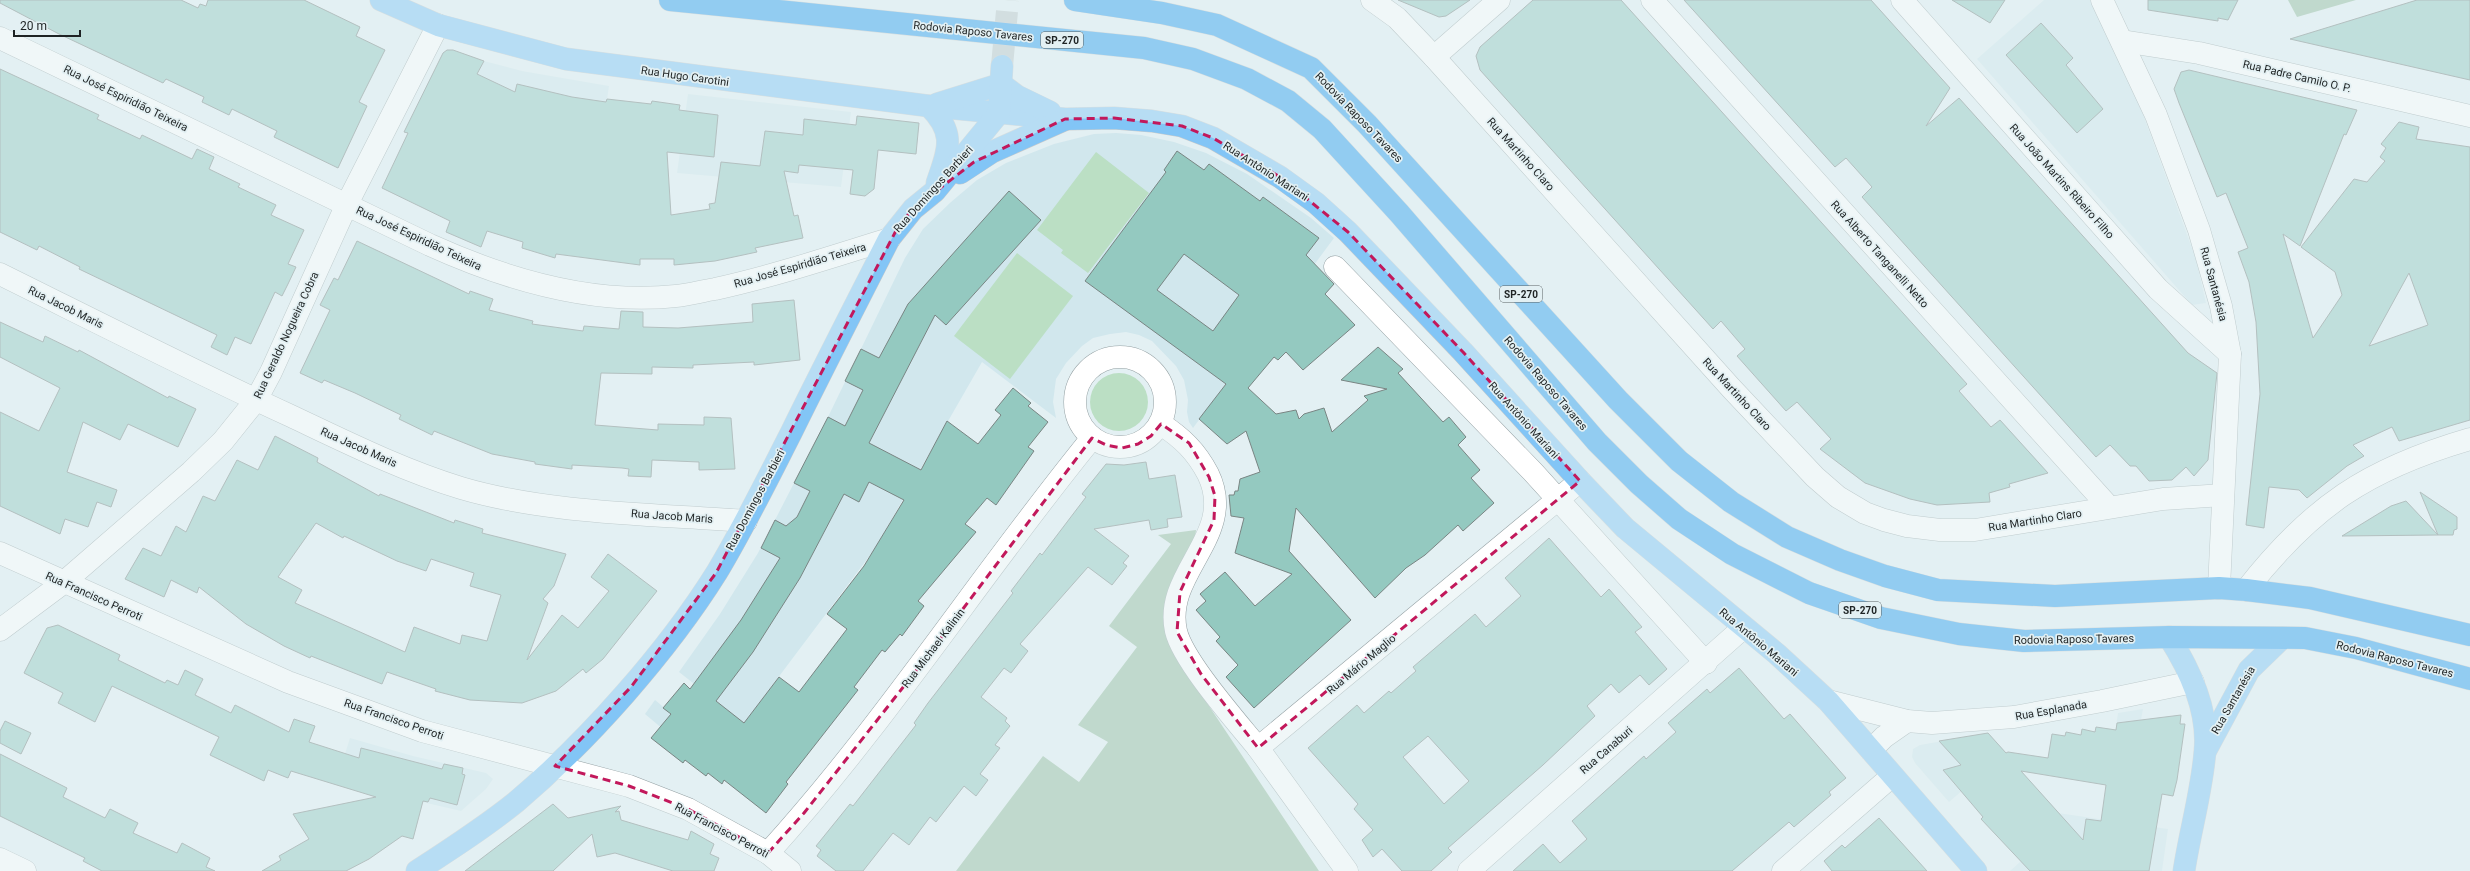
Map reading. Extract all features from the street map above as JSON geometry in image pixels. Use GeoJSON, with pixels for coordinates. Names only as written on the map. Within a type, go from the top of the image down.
{"type":"FeatureCollection","features":[{"type":"Feature","properties":{"kind":"highway","name":"Rodovia Raposo Tavares"},"geometry":{"type":"LineString","coordinates":[[670,0],[1144,48],[1193,59],[1247,79],[1288,101],[1322,129],[1398,213],[1598,442],[1639,484],[1679,519],[1732,554],[1817,595],[1881,618],[1960,634],[2024,641],[2169,636],[2305,638],[2356,648],[2470,679]]}},
{"type":"Feature","properties":{"kind":"highway","name":"Rodovia Raposo Tavares"},"geometry":{"type":"LineString","coordinates":[[1075,0],[1162,13],[1217,25],[1311,68],[1367,124],[1560,336],[1674,455],[1731,502],[1787,536],[1840,560],[1885,576],[1938,590],[2055,596],[2219,588],[2246,590],[2310,598],[2470,635]]}},
{"type":"Feature","properties":{"kind":"main road","name":"Rua Hugo Carotini"},"geometry":{"type":"LineString","coordinates":[[381,0],[438,25],[566,59],[929,106],[999,113]]}},
{"type":"Feature","properties":{"kind":"main road"},"geometry":{"type":"LineString","coordinates":[[935,191],[945,161],[948,139],[947,129],[941,118],[929,106],[1001,75]]}},
{"type":"Feature","properties":{"kind":"main road"},"geometry":{"type":"LineString","coordinates":[[999,113],[1001,75]]}},
{"type":"Feature","properties":{"kind":"main road"},"geometry":{"type":"LineString","coordinates":[[1001,75],[1032,105],[1065,119]]}},
{"type":"Feature","properties":{"kind":"main road","name":"Rua Antônio Mariani"},"geometry":{"type":"LineString","coordinates":[[999,113],[1065,119],[1114,118],[1152,121],[1182,126],[1213,138],[1280,177],[1316,204],[1348,232],[1463,352],[1580,481],[1625,528],[1743,628],[1777,654],[1828,701],[1976,871]]}},
{"type":"Feature","properties":{"kind":"main road","name":"Rua Domingos Barbieri"},"geometry":{"type":"LineString","coordinates":[[417,871],[462,842],[516,802],[555,766],[631,687],[671,636],[716,573],[746,521],[889,239],[913,209],[935,191],[999,113]]}},
{"type":"Feature","properties":{"kind":"main road"},"geometry":{"type":"LineString","coordinates":[[935,191],[980,158],[1065,119]]}},
{"type":"Feature","properties":{"kind":"main road","name":"Rua Santanésia"},"geometry":{"type":"LineString","coordinates":[[2169,636],[2184,661],[2193,682],[2202,710],[2206,750],[2184,871]]}},
{"type":"Feature","properties":{"kind":"main road","name":"Rua Santanésia"},"geometry":{"type":"LineString","coordinates":[[2206,750],[2249,670],[2282,638]]}},
{"type":"Feature","properties":{"kind":"street","name":"Rua Martinho Claro"},"geometry":{"type":"LineString","coordinates":[[1372,0],[1396,18],[1434,57],[1731,388],[1815,477],[1838,497],[1865,513],[1884,520],[1940,530],[1983,529],[2163,499],[2222,495]]}},
{"type":"Feature","properties":{"kind":"street"},"geometry":{"type":"LineString","coordinates":[[1434,57],[1499,0]]}},
{"type":"Feature","properties":{"kind":"street","name":"Rua Alberto Tanganelli Netto"},"geometry":{"type":"LineString","coordinates":[[1652,0],[2109,508]]}},
{"type":"Feature","properties":{"kind":"street","name":"Rua João Martins Ribeiro Filho"},"geometry":{"type":"LineString","coordinates":[[1902,0],[2158,289],[2230,354]]}},
{"type":"Feature","properties":{"kind":"street","name":"Rua Santanésia"},"geometry":{"type":"LineString","coordinates":[[2102,0],[2156,115],[2199,230],[2221,306],[2230,354],[2222,495],[2219,588]]}},
{"type":"Feature","properties":{"kind":"street","name":"Rua Geraldo Nogueira Cobra"},"geometry":{"type":"LineString","coordinates":[[0,630],[63,582],[191,472],[223,441],[256,400],[271,372],[347,204],[438,25]]}},
{"type":"Feature","properties":{"kind":"street","name":"Rua José Espiridião Teixeira"},"geometry":{"type":"LineString","coordinates":[[0,38],[450,254],[503,275],[579,292],[633,297],[676,296],[766,277],[889,239]]}},
{"type":"Feature","properties":{"kind":"street","name":"Rua Padre Camilo O. P."},"geometry":{"type":"LineString","coordinates":[[2122,40],[2199,53],[2470,116]]}},
{"type":"Feature","properties":{"kind":"street"},"geometry":{"type":"LineString","coordinates":[[1335,267],[1558,499],[1706,662]]}},
{"type":"Feature","properties":{"kind":"street","name":"Rua Jacob Maris"},"geometry":{"type":"LineString","coordinates":[[0,274],[256,400],[380,458],[460,488],[516,501],[615,512],[746,521]]}},
{"type":"Feature","properties":{"kind":"street"},"geometry":{"type":"LineString","coordinates":[[1119,356],[1134,358],[1149,366],[1159,378],[1165,392],[1166,408],[1161,424],[1151,436],[1142,442],[1122,448],[1106,445],[1092,438],[1081,426],[1075,411],[1075,395],[1080,380],[1090,368],[1104,359],[1119,356]]}},
{"type":"Feature","properties":{"kind":"street"},"geometry":{"type":"LineString","coordinates":[[1161,424],[1179,435],[1196,453],[1209,477],[1215,496],[1214,520],[1209,535],[1180,592],[1176,616],[1176,632],[1201,674],[1258,748],[1347,871]]}},
{"type":"Feature","properties":{"kind":"street","name":"Rua Michael Kalinin"},"geometry":{"type":"LineString","coordinates":[[768,853],[804,813],[919,666],[1092,438]]}},
{"type":"Feature","properties":{"kind":"street"},"geometry":{"type":"LineString","coordinates":[[2246,590],[2290,538],[2338,497],[2363,481],[2412,457],[2470,439]]}},
{"type":"Feature","properties":{"kind":"street","name":"Rua Mário Maglio"},"geometry":{"type":"LineString","coordinates":[[1258,748],[1580,481]]}},
{"type":"Feature","properties":{"kind":"street","name":"Rua Francisco Perroti"},"geometry":{"type":"LineString","coordinates":[[0,552],[63,582],[288,682],[422,731],[629,786],[688,810],[768,853],[790,871]]}},
{"type":"Feature","properties":{"kind":"street","name":"Rua Canaburi"},"geometry":{"type":"LineString","coordinates":[[1469,871],[1743,628]]}},
{"type":"Feature","properties":{"kind":"street","name":"Rua Esplanada"},"geometry":{"type":"LineString","coordinates":[[1828,701],[1907,721],[1932,723],[2014,717],[2193,682]]}},
{"type":"Feature","properties":{"kind":"street"},"geometry":{"type":"LineString","coordinates":[[1871,750],[1884,737],[1907,721]]}},
{"type":"Feature","properties":{"kind":"street"},"geometry":{"type":"LineString","coordinates":[[1783,871],[1892,776]]}},
{"type":"Feature","properties":{"kind":"street"},"geometry":{"type":"LineString","coordinates":[[0,859],[25,871]]}},
{"type":"Feature","properties":{"kind":"highlighted area"},"geometry":{"type":"Polygon","coordinates":[[[1114,118],[1182,126],[1213,138],[1280,177],[1348,232],[1463,352],[1580,481],[1258,748],[1201,674],[1177,632],[1180,592],[1214,520],[1215,496],[1209,477],[1189,443],[1161,424],[1151,436],[1138,444],[1122,448],[1106,445],[1092,438],[919,667],[804,813],[768,853],[688,809],[629,786],[555,766],[631,687],[716,573],[899,225],[913,209],[974,162],[1065,119],[1114,118]]]}},
{"type":"Feature","properties":{"kind":"shaded area"},"geometry":{"type":"Polygon","coordinates":[[[2044,0],[2090,0],[2136,95],[2196,259],[2206,303],[2192,305],[1977,59],[2044,0]]]}},
{"type":"Feature","properties":{"kind":"shaded area"},"geometry":{"type":"Polygon","coordinates":[[[484,61],[522,71],[609,86],[597,167],[457,115],[484,61]]]}},
{"type":"Feature","properties":{"kind":"shaded area"},"geometry":{"type":"Polygon","coordinates":[[[688,94],[851,112],[841,187],[677,173],[688,94]]]}},
{"type":"Feature","properties":{"kind":"shaded area"},"geometry":{"type":"Polygon","coordinates":[[[1116,133],[1141,135],[1174,142],[1206,153],[1247,174],[1311,218],[1334,238],[1193,428],[1189,422],[1187,412],[1188,400],[1184,380],[1176,366],[1152,341],[1139,335],[1126,332],[1110,334],[1093,338],[1082,346],[1066,363],[1056,379],[1053,402],[1056,418],[982,362],[874,550],[744,723],[679,672],[720,614],[758,553],[828,417],[905,258],[923,229],[977,180],[1006,163],[1054,144],[1094,134],[1116,133]]]}},
{"type":"Feature","properties":{"kind":"shaded area"},"geometry":{"type":"Polygon","coordinates":[[[655,700],[693,732],[682,745],[645,714],[655,700]]]}},
{"type":"Feature","properties":{"kind":"shaded area"},"geometry":{"type":"Polygon","coordinates":[[[2143,709],[2141,720],[2108,777],[2118,713],[2143,709]]]}},
{"type":"Feature","properties":{"kind":"shaded area"},"geometry":{"type":"Polygon","coordinates":[[[1988,733],[2006,753],[1949,802],[1915,763],[1912,757],[1913,749],[1920,745],[1988,733]]]}},
{"type":"Feature","properties":{"kind":"shaded area"},"geometry":{"type":"Polygon","coordinates":[[[350,738],[413,756],[486,773],[493,779],[486,789],[461,811],[336,782],[350,738]]]}},
{"type":"Feature","properties":{"kind":"shaded area"},"geometry":{"type":"Polygon","coordinates":[[[2058,813],[2168,829],[2162,871],[2010,871],[2065,821],[2058,813]]]}},
{"type":"Feature","properties":{"kind":"green space"},"geometry":{"type":"Polygon","coordinates":[[[2288,0],[2356,0],[2297,17],[2288,0]]]}},
{"type":"Feature","properties":{"kind":"green space"},"geometry":{"type":"Polygon","coordinates":[[[1096,152],[1149,193],[1088,273],[1061,253],[1063,250],[1037,230],[1096,152]]]}},
{"type":"Feature","properties":{"kind":"green space"},"geometry":{"type":"Polygon","coordinates":[[[1017,253],[1073,296],[1010,379],[954,336],[1017,253]]]}},
{"type":"Feature","properties":{"kind":"green space"},"geometry":{"type":"Polygon","coordinates":[[[1113,373],[1125,373],[1140,381],[1148,396],[1148,408],[1140,423],[1125,431],[1113,431],[1098,423],[1090,408],[1090,396],[1098,381],[1113,373]]]}},
{"type":"Feature","properties":{"kind":"green space"},"geometry":{"type":"Polygon","coordinates":[[[1196,530],[1195,539],[1172,590],[1183,667],[1319,871],[956,871],[1043,756],[1079,782],[1108,742],[1078,725],[1137,647],[1109,626],[1171,544],[1158,535],[1196,530]]]}},
{"type":"Feature","properties":{"kind":"building"},"geometry":{"type":"Polygon","coordinates":[[[0,0],[181,0],[198,8],[200,4],[206,6],[208,0],[304,0],[360,27],[356,36],[385,50],[359,102],[367,106],[338,168],[274,137],[277,131],[232,109],[229,115],[202,102],[204,97],[166,79],[163,83],[59,34],[0,3],[0,0]]]}},
{"type":"Feature","properties":{"kind":"building"},"geometry":{"type":"Polygon","coordinates":[[[1398,0],[1470,0],[1446,16],[1439,17],[1398,0]]]}},
{"type":"Feature","properties":{"kind":"building"},"geometry":{"type":"Polygon","coordinates":[[[1533,0],[1621,0],[1967,384],[1959,391],[1991,427],[2000,420],[2048,473],[2009,484],[2010,487],[1989,493],[1990,502],[1937,505],[1910,499],[1865,483],[1820,449],[1831,439],[1797,402],[1786,411],[1737,356],[1745,349],[1721,321],[1713,329],[1480,70],[1476,56],[1480,47],[1533,0]]]}},
{"type":"Feature","properties":{"kind":"building"},"geometry":{"type":"Polygon","coordinates":[[[1684,0],[1871,0],[1950,88],[1926,126],[1959,98],[2188,353],[2217,373],[2208,460],[2194,476],[2186,467],[2172,480],[2149,481],[2136,466],[2130,466],[2110,445],[2096,457],[1862,197],[1872,187],[1846,158],[1835,167],[1684,0]]]}},
{"type":"Feature","properties":{"kind":"building"},"geometry":{"type":"Polygon","coordinates":[[[1952,0],[2005,0],[1990,23],[1952,0]]]}},
{"type":"Feature","properties":{"kind":"building"},"geometry":{"type":"Polygon","coordinates":[[[2148,0],[2238,0],[2228,20],[2218,18],[2218,21],[2148,10],[2148,0]]]}},
{"type":"Feature","properties":{"kind":"building"},"geometry":{"type":"Polygon","coordinates":[[[2417,0],[2470,0],[2470,80],[2290,39],[2417,0]]]}},
{"type":"Feature","properties":{"kind":"building"},"geometry":{"type":"Polygon","coordinates":[[[2041,23],[2073,58],[2066,65],[2103,109],[2077,133],[2006,55],[2041,23]]]}},
{"type":"Feature","properties":{"kind":"building"},"geometry":{"type":"Polygon","coordinates":[[[447,50],[453,50],[484,61],[477,74],[515,92],[517,84],[572,97],[606,102],[607,99],[651,104],[652,101],[680,105],[679,110],[718,115],[714,157],[667,152],[671,215],[710,209],[709,204],[715,203],[721,162],[760,166],[765,131],[803,135],[804,119],[856,125],[857,116],[919,123],[916,154],[878,150],[874,189],[865,196],[850,194],[853,170],[799,165],[798,173],[784,171],[794,216],[798,215],[803,238],[755,248],[757,252],[715,261],[674,265],[674,259],[640,259],[640,265],[556,254],[555,258],[522,248],[523,242],[487,231],[481,247],[446,232],[450,221],[382,188],[408,133],[404,132],[443,53],[447,50]]]}},
{"type":"Feature","properties":{"kind":"building"},"geometry":{"type":"Polygon","coordinates":[[[0,69],[99,115],[97,119],[140,139],[142,135],[192,159],[197,149],[214,157],[209,169],[240,184],[238,187],[276,205],[271,215],[304,230],[288,264],[296,267],[282,296],[275,292],[251,344],[235,337],[227,355],[211,347],[217,335],[79,269],[80,267],[39,246],[37,250],[0,232],[0,69]]]}},
{"type":"Feature","properties":{"kind":"building"},"geometry":{"type":"Polygon","coordinates":[[[2189,70],[2357,110],[2346,135],[2344,134],[2300,246],[2283,234],[2313,338],[2342,295],[2335,272],[2301,247],[2354,179],[2367,182],[2385,161],[2380,157],[2386,148],[2381,144],[2399,122],[2419,127],[2416,139],[2470,147],[2470,420],[2399,441],[2392,427],[2353,445],[2364,456],[2347,466],[2307,498],[2299,490],[2269,487],[2264,528],[2246,525],[2260,394],[2256,322],[2249,282],[2238,252],[2248,248],[2226,193],[2217,197],[2179,103],[2174,89],[2181,72],[2189,70]],[[2409,273],[2369,346],[2428,325],[2409,273]]]}},
{"type":"Feature","properties":{"kind":"building"},"geometry":{"type":"Polygon","coordinates":[[[1177,151],[1204,170],[1209,164],[1260,201],[1263,197],[1319,238],[1306,255],[1334,284],[1325,294],[1355,325],[1303,370],[1286,352],[1278,360],[1274,357],[1248,388],[1276,414],[1296,410],[1299,419],[1304,414],[1324,408],[1332,432],[1368,400],[1364,396],[1387,389],[1341,380],[1378,347],[1403,369],[1398,373],[1443,422],[1449,417],[1466,437],[1458,445],[1480,470],[1471,478],[1494,503],[1463,531],[1458,525],[1425,555],[1406,568],[1375,598],[1296,508],[1289,551],[1351,620],[1254,708],[1226,677],[1238,665],[1216,641],[1220,637],[1196,610],[1206,601],[1200,594],[1225,572],[1255,606],[1292,574],[1235,553],[1244,518],[1231,516],[1229,495],[1234,495],[1235,491],[1238,491],[1240,479],[1260,472],[1246,431],[1227,444],[1199,419],[1226,384],[1085,281],[1166,172],[1164,170],[1177,151]],[[1184,254],[1157,290],[1213,331],[1239,295],[1184,254]]]}},
{"type":"Feature","properties":{"kind":"building"},"geometry":{"type":"Polygon","coordinates":[[[1009,191],[1041,220],[946,325],[935,315],[869,443],[921,470],[947,421],[978,444],[1001,415],[995,410],[1013,388],[1031,403],[1028,406],[1048,422],[1028,447],[1034,451],[996,505],[987,498],[965,524],[976,532],[918,601],[924,606],[902,636],[900,634],[885,652],[882,650],[854,687],[858,690],[786,782],[788,784],[766,813],[724,780],[722,784],[708,773],[706,776],[685,760],[683,763],[651,738],[671,714],[663,708],[684,683],[690,689],[741,620],[780,558],[761,548],[775,520],[786,526],[797,517],[810,491],[794,483],[828,417],[845,426],[863,390],[845,381],[861,349],[879,358],[908,304],[1009,191]],[[869,482],[859,502],[844,494],[800,578],[753,652],[716,701],[744,723],[779,677],[799,692],[847,629],[827,614],[864,566],[904,500],[869,482]]]}},
{"type":"Feature","properties":{"kind":"building"},"geometry":{"type":"Polygon","coordinates":[[[357,241],[469,294],[470,291],[493,299],[489,310],[533,321],[532,324],[583,331],[584,326],[619,329],[621,311],[643,312],[643,327],[678,328],[753,322],[752,304],[794,300],[800,360],[754,365],[754,362],[693,365],[693,368],[652,367],[652,374],[601,373],[595,425],[658,430],[658,424],[704,425],[704,417],[731,418],[735,469],[699,470],[699,462],[652,460],[651,477],[628,476],[629,469],[572,465],[572,469],[535,464],[535,462],[492,454],[434,431],[432,435],[399,419],[401,415],[355,393],[324,380],[322,383],[300,373],[330,310],[320,305],[334,278],[338,280],[357,241]]]}},
{"type":"Feature","properties":{"kind":"building"},"geometry":{"type":"Polygon","coordinates":[[[0,322],[43,342],[45,336],[78,352],[79,350],[168,398],[169,396],[196,409],[178,447],[128,424],[120,440],[83,422],[67,472],[117,490],[111,507],[97,502],[88,527],[65,519],[60,534],[0,506],[0,412],[39,431],[60,388],[0,357],[0,322]]]}},
{"type":"Feature","properties":{"kind":"building"},"geometry":{"type":"Polygon","coordinates":[[[275,436],[318,458],[317,462],[379,496],[380,494],[454,523],[455,520],[483,529],[482,533],[566,554],[554,586],[543,599],[548,603],[527,660],[562,615],[578,628],[609,591],[591,577],[608,554],[657,591],[603,659],[586,673],[583,669],[556,691],[522,703],[470,700],[435,691],[436,689],[387,672],[382,684],[311,656],[310,658],[284,646],[246,624],[199,587],[197,593],[171,580],[164,597],[125,579],[143,548],[161,556],[176,526],[186,532],[203,496],[215,501],[237,460],[258,470],[275,436]],[[316,523],[278,577],[302,590],[295,603],[405,652],[414,627],[460,644],[462,635],[487,641],[501,595],[470,586],[474,573],[431,559],[426,571],[397,561],[344,536],[343,538],[316,523]]]}},
{"type":"Feature","properties":{"kind":"building"},"geometry":{"type":"Polygon","coordinates":[[[1146,462],[1149,479],[1175,475],[1182,517],[1167,519],[1168,527],[1151,530],[1149,520],[1094,529],[1129,556],[1123,563],[1127,566],[1112,585],[1088,567],[1020,644],[1028,651],[1011,673],[1004,668],[981,697],[1007,718],[1005,721],[1010,726],[995,745],[1000,748],[980,774],[988,780],[976,796],[964,786],[936,822],[930,817],[909,845],[893,833],[863,871],[836,871],[817,856],[821,850],[816,846],[850,804],[853,806],[916,725],[914,723],[928,703],[1013,593],[1011,591],[1040,553],[1042,555],[1086,497],[1082,494],[1106,464],[1124,465],[1146,462]]]}},
{"type":"Feature","properties":{"kind":"building"},"geometry":{"type":"Polygon","coordinates":[[[2420,492],[2457,517],[2457,529],[2454,530],[2453,535],[2438,535],[2420,492]]]}},
{"type":"Feature","properties":{"kind":"building"},"geometry":{"type":"Polygon","coordinates":[[[2406,501],[2438,535],[2342,536],[2391,506],[2406,501]]]}},
{"type":"Feature","properties":{"kind":"building"},"geometry":{"type":"Polygon","coordinates":[[[1549,538],[1601,597],[1609,589],[1642,627],[1635,632],[1667,669],[1649,685],[1640,675],[1619,693],[1611,684],[1587,706],[1595,716],[1543,765],[1448,848],[1452,852],[1431,871],[1402,871],[1382,849],[1373,857],[1362,840],[1373,830],[1354,809],[1358,804],[1308,748],[1357,705],[1364,713],[1389,691],[1391,693],[1416,671],[1413,667],[1475,614],[1486,627],[1521,596],[1505,578],[1549,538]],[[1428,736],[1403,757],[1444,804],[1469,781],[1428,736]]]}},
{"type":"Feature","properties":{"kind":"building"},"geometry":{"type":"Polygon","coordinates":[[[58,625],[120,655],[118,660],[165,683],[167,680],[178,685],[185,670],[203,679],[195,695],[231,713],[235,705],[289,732],[294,719],[315,726],[309,742],[359,758],[361,748],[442,769],[444,764],[463,768],[462,774],[465,775],[457,805],[430,798],[428,802],[423,801],[413,839],[402,836],[369,859],[346,871],[262,871],[281,860],[279,856],[309,839],[293,814],[376,797],[291,771],[288,778],[268,770],[264,781],[210,755],[219,737],[112,686],[95,722],[58,703],[63,693],[24,673],[47,628],[58,625]]]}},
{"type":"Feature","properties":{"kind":"building"},"geometry":{"type":"Polygon","coordinates":[[[1739,668],[1784,719],[1790,714],[1846,778],[1829,792],[1831,795],[1794,827],[1789,822],[1732,871],[1513,871],[1543,844],[1560,863],[1587,839],[1572,821],[1644,756],[1646,759],[1676,732],[1668,723],[1707,689],[1710,693],[1739,668]]]}},
{"type":"Feature","properties":{"kind":"building"},"geometry":{"type":"Polygon","coordinates":[[[2181,715],[2180,724],[2185,724],[2177,780],[2173,796],[2162,794],[2149,871],[2030,871],[1981,819],[1983,817],[1943,770],[1961,765],[1939,741],[1988,733],[2006,753],[2008,752],[2048,758],[2052,734],[2065,736],[2066,732],[2081,735],[2082,729],[2095,732],[2096,727],[2116,730],[2117,723],[2181,715]],[[2021,771],[2083,840],[2086,819],[2101,821],[2106,785],[2021,771]]]}},
{"type":"Feature","properties":{"kind":"building"},"geometry":{"type":"Polygon","coordinates":[[[5,721],[31,733],[21,754],[0,743],[0,731],[5,721]]]}},
{"type":"Feature","properties":{"kind":"building"},"geometry":{"type":"Polygon","coordinates":[[[0,754],[67,788],[63,797],[105,818],[110,809],[138,823],[133,833],[177,853],[182,843],[210,858],[206,867],[215,871],[102,871],[83,861],[85,858],[0,816],[0,754]]]}},
{"type":"Feature","properties":{"kind":"building"},"geometry":{"type":"Polygon","coordinates":[[[553,804],[568,818],[621,806],[615,812],[619,811],[621,820],[688,840],[691,831],[714,844],[710,854],[719,858],[714,871],[673,871],[615,853],[597,857],[592,834],[553,871],[465,871],[553,804]]]}},
{"type":"Feature","properties":{"kind":"building"},"geometry":{"type":"Polygon","coordinates":[[[1879,818],[1927,871],[1832,871],[1824,861],[1842,845],[1845,848],[1879,818]]]}},
{"type":"Feature","properties":{"kind":"tunnel"},"geometry":{"type":"LineString","coordinates":[[1002,66],[1008,0]]}}]}
